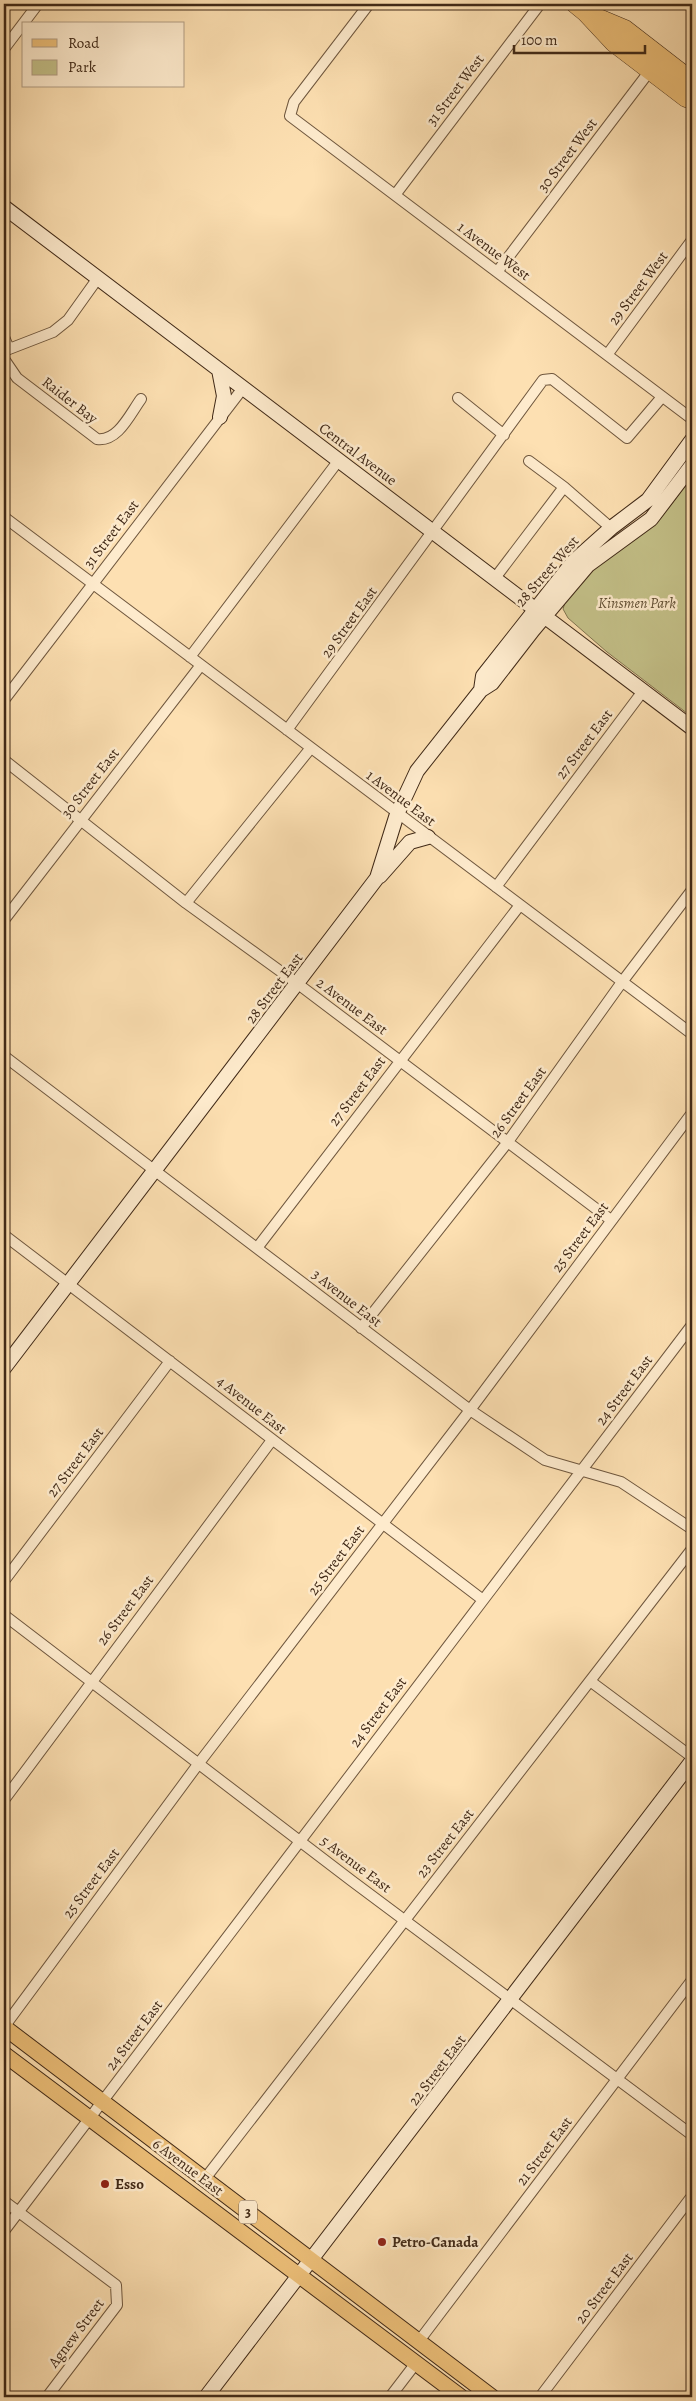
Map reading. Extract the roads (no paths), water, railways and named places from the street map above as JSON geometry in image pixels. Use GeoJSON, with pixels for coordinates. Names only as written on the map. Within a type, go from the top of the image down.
{"type":"FeatureCollection","features":[{"type":"Feature","properties":{"kind":"highway"},"geometry":{"type":"LineString","coordinates":[[580,8],[614,43],[692,80]]}},
{"type":"Feature","properties":{"kind":"highway"},"geometry":{"type":"LineString","coordinates":[[655,64],[686,98],[692,100]]}},
{"type":"Feature","properties":{"kind":"main road","name":"6 Avenue East"},"geometry":{"type":"LineString","coordinates":[[4,2027],[492,2397]]}},
{"type":"Feature","properties":{"kind":"main road","name":"6 Avenue East"},"geometry":{"type":"LineString","coordinates":[[4,2054],[461,2397]]}},
{"type":"Feature","properties":{"kind":"street"},"geometry":{"type":"LineString","coordinates":[[24,22],[38,4]]}},
{"type":"Feature","properties":{"kind":"street","name":"1 Avenue West"},"geometry":{"type":"LineString","coordinates":[[369,4],[294,102],[290,116],[692,419]]}},
{"type":"Feature","properties":{"kind":"street","name":"31 Street West"},"geometry":{"type":"LineString","coordinates":[[395,195],[540,4]]}},
{"type":"Feature","properties":{"kind":"street"},"geometry":{"type":"LineString","coordinates":[[4,49],[22,25]]}},
{"type":"Feature","properties":{"kind":"street","name":"30 Street West"},"geometry":{"type":"LineString","coordinates":[[497,272],[655,64]]}},
{"type":"Feature","properties":{"kind":"street","name":"Central Avenue"},"geometry":{"type":"LineString","coordinates":[[4,207],[692,728]]}},
{"type":"Feature","properties":{"kind":"street","name":"29 Street West"},"geometry":{"type":"LineString","coordinates":[[607,355],[692,240]]}},
{"type":"Feature","properties":{"kind":"street"},"geometry":{"type":"LineString","coordinates":[[4,337],[6,350],[53,332],[68,320],[98,278]]}},
{"type":"Feature","properties":{"kind":"street","name":"Raider Bay"},"geometry":{"type":"LineString","coordinates":[[4,359],[17,378],[97,439],[106,440],[114,436],[141,399]]}},
{"type":"Feature","properties":{"kind":"street"},"geometry":{"type":"LineString","coordinates":[[219,370],[224,396],[220,417]]}},
{"type":"Feature","properties":{"kind":"street","name":"29 Street East"},"geometry":{"type":"LineString","coordinates":[[287,730],[434,532],[543,380],[552,379],[627,438],[662,397]]}},
{"type":"Feature","properties":{"kind":"street","name":"31 Street East"},"geometry":{"type":"LineString","coordinates":[[4,700],[243,388]]}},
{"type":"Feature","properties":{"kind":"street"},"geometry":{"type":"LineString","coordinates":[[458,398],[504,435]]}},
{"type":"Feature","properties":{"kind":"street","name":"28 Street West"},"geometry":{"type":"LineString","coordinates":[[540,613],[548,596],[573,562],[611,528],[648,500],[692,440]]}},
{"type":"Feature","properties":{"kind":"street"},"geometry":{"type":"LineString","coordinates":[[190,657],[339,460]]}},
{"type":"Feature","properties":{"kind":"street"},"geometry":{"type":"LineString","coordinates":[[528,461],[564,488],[611,528]]}},
{"type":"Feature","properties":{"kind":"street","name":"28 Street West"},"geometry":{"type":"LineString","coordinates":[[540,613],[588,565],[651,519],[692,465]]}},
{"type":"Feature","properties":{"kind":"street"},"geometry":{"type":"LineString","coordinates":[[494,578],[564,488]]}},
{"type":"Feature","properties":{"kind":"street","name":"1 Avenue East"},"geometry":{"type":"LineString","coordinates":[[4,517],[428,838],[692,1034]]}},
{"type":"Feature","properties":{"kind":"street","name":"28 Street East"},"geometry":{"type":"LineString","coordinates":[[4,1368],[377,878],[397,814],[417,771],[481,690],[492,683],[540,613]]}},
{"type":"Feature","properties":{"kind":"street","name":"30 Street East"},"geometry":{"type":"LineString","coordinates":[[4,920],[201,665]]}},
{"type":"Feature","properties":{"kind":"street","name":"27 Street East"},"geometry":{"type":"LineString","coordinates":[[496,887],[642,691]]}},
{"type":"Feature","properties":{"kind":"street"},"geometry":{"type":"LineString","coordinates":[[186,903],[310,749]]}},
{"type":"Feature","properties":{"kind":"street","name":"2 Avenue East"},"geometry":{"type":"LineString","coordinates":[[4,760],[186,903],[298,984],[507,1143],[612,1220]]}},
{"type":"Feature","properties":{"kind":"street"},"geometry":{"type":"LineString","coordinates":[[377,878],[410,842],[428,838]]}},
{"type":"Feature","properties":{"kind":"street","name":"26 Street East"},"geometry":{"type":"LineString","coordinates":[[361,1328],[507,1143],[622,982],[692,890]]}},
{"type":"Feature","properties":{"kind":"street","name":"27 Street East"},"geometry":{"type":"LineString","coordinates":[[257,1248],[399,1060],[520,905]]}},
{"type":"Feature","properties":{"kind":"street","name":"3 Avenue East"},"geometry":{"type":"LineString","coordinates":[[4,1056],[470,1410],[545,1460],[621,1482],[692,1529]]}},
{"type":"Feature","properties":{"kind":"street","name":"25 Street East"},"geometry":{"type":"LineString","coordinates":[[4,2027],[200,1763],[470,1410],[692,1112]]}},
{"type":"Feature","properties":{"kind":"street","name":"4 Avenue East"},"geometry":{"type":"LineString","coordinates":[[4,1235],[483,1600]]}},
{"type":"Feature","properties":{"kind":"street","name":"24 Street East"},"geometry":{"type":"LineString","coordinates":[[4,2231],[299,1840],[692,1325]]}},
{"type":"Feature","properties":{"kind":"street","name":"27 Street East"},"geometry":{"type":"LineString","coordinates":[[4,1581],[170,1361]]}},
{"type":"Feature","properties":{"kind":"street","name":"26 Street East"},"geometry":{"type":"LineString","coordinates":[[4,1800],[272,1440]]}},
{"type":"Feature","properties":{"kind":"street","name":"23 Street East"},"geometry":{"type":"LineString","coordinates":[[204,2180],[692,1548]]}},
{"type":"Feature","properties":{"kind":"street","name":"5 Avenue East"},"geometry":{"type":"LineString","coordinates":[[4,1614],[299,1840],[692,2135]]}},
{"type":"Feature","properties":{"kind":"street"},"geometry":{"type":"LineString","coordinates":[[590,1681],[692,1759]]}},
{"type":"Feature","properties":{"kind":"street","name":"22 Street East"},"geometry":{"type":"LineString","coordinates":[[206,2397],[300,2277],[692,1759]]}},
{"type":"Feature","properties":{"kind":"street","name":"21 Street East"},"geometry":{"type":"LineString","coordinates":[[419,2341],[692,1980]]}},
{"type":"Feature","properties":{"kind":"street","name":"20 Street East"},"geometry":{"type":"LineString","coordinates":[[540,2397],[692,2196]]}},
{"type":"Feature","properties":{"kind":"street"},"geometry":{"type":"LineString","coordinates":[[4,2201],[18,2212]]}},
{"type":"Feature","properties":{"kind":"street","name":"Agnew Street"},"geometry":{"type":"LineString","coordinates":[[18,2212],[116,2285],[117,2306],[47,2397]]}},
{"type":"Feature","properties":{"kind":"street"},"geometry":{"type":"LineString","coordinates":[[390,2397],[416,2363]]}},
{"type":"Feature","properties":{"kind":"place","name":"Esso"},"geometry":{"type":"Point","coordinates":[105,2184]}},
{"type":"Feature","properties":{"kind":"place","name":"Petro-Canada"},"geometry":{"type":"Point","coordinates":[382,2242]}},
{"type":"Feature","properties":{"kind":"park label","name":"Kinsmen Park"},"geometry":{"type":"Point","coordinates":[637,603]}}]}
